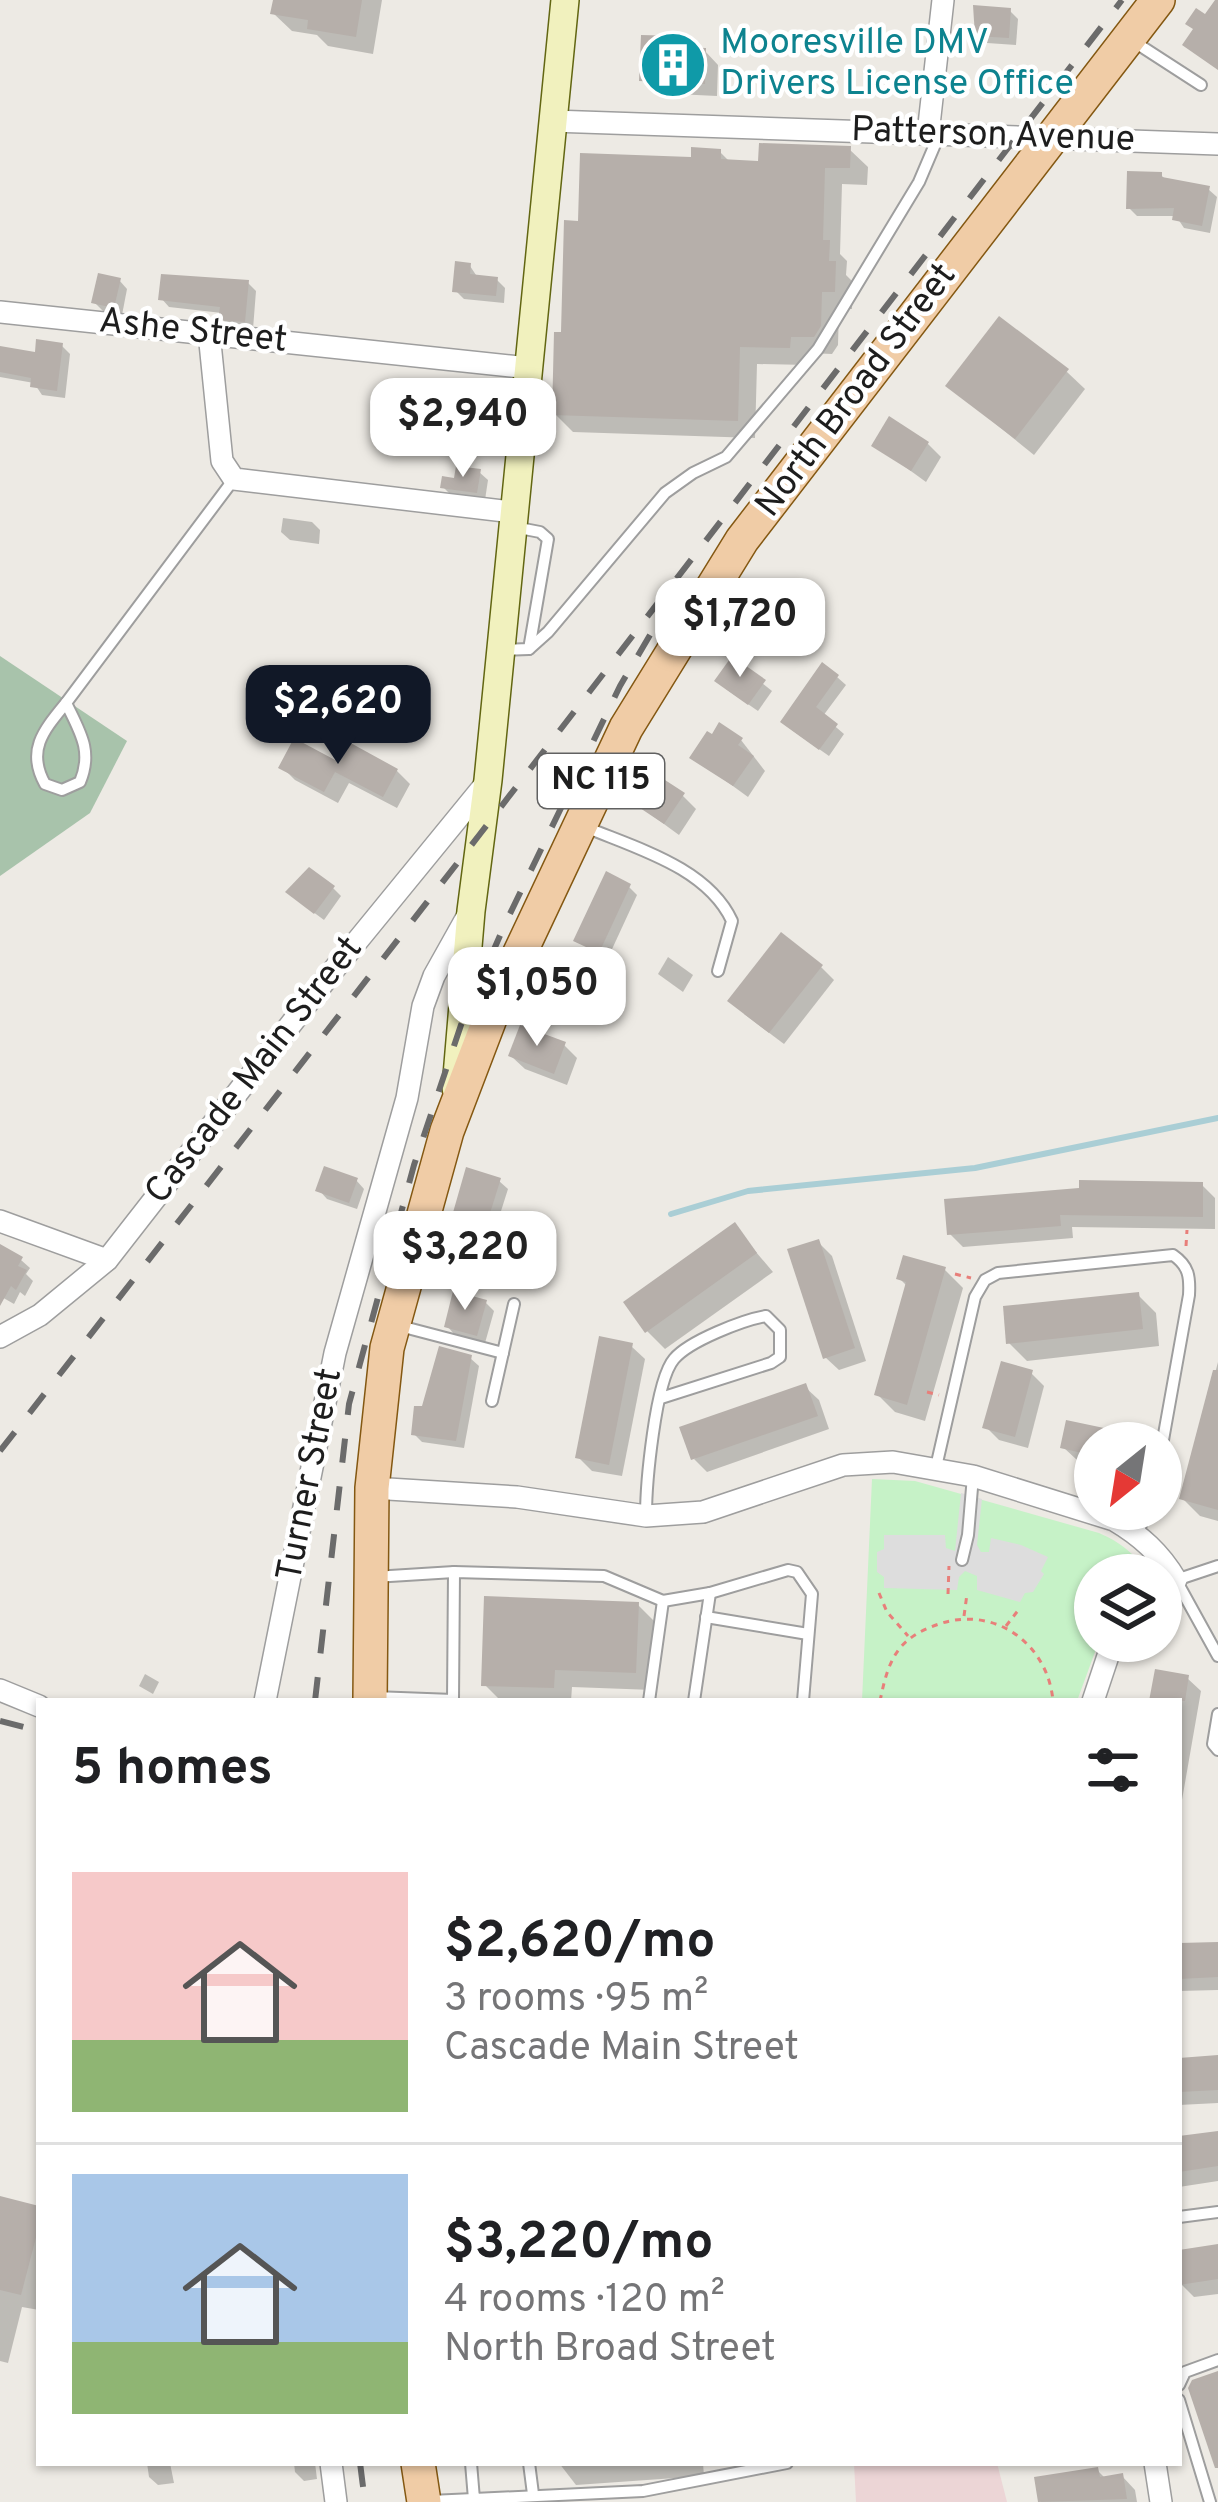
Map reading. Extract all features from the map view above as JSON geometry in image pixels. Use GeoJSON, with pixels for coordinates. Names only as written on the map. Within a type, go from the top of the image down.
{"type":"FeatureCollection","features":[{"type":"Feature","properties":{"kind":"main road","name":"North Broad Street"},"geometry":{"type":"LineString","coordinates":[[370,1698],[372,1488],[387,1348],[454,1112],[494,1008],[626,728],[742,540],[1158,0]]}},
{"type":"Feature","properties":{"kind":"main road"},"geometry":{"type":"LineString","coordinates":[[418,2466],[423,2502]]}},
{"type":"Feature","properties":{"kind":"street"},"geometry":{"type":"LineString","coordinates":[[454,1112],[470,911],[488,780],[565,0]]}},
{"type":"Feature","properties":{"kind":"street"},"geometry":{"type":"LineString","coordinates":[[934,135],[943,0]]}},
{"type":"Feature","properties":{"kind":"street","name":"Patterson Avenue"},"geometry":{"type":"LineString","coordinates":[[552,121],[1218,144]]}},
{"type":"Feature","properties":{"kind":"street","name":"Ashe Street"},"geometry":{"type":"LineString","coordinates":[[0,312],[529,368]]}},
{"type":"Feature","properties":{"kind":"street"},"geometry":{"type":"LineString","coordinates":[[209,333],[222,461],[233,479],[511,519]]}},
{"type":"Feature","properties":{"kind":"street","name":"Cascade Main Street"},"geometry":{"type":"LineString","coordinates":[[0,1337],[40,1315],[107,1260],[488,780]]}},
{"type":"Feature","properties":{"kind":"street","name":"Turner Street"},"geometry":{"type":"LineString","coordinates":[[267,1698],[335,1353],[407,1098],[423,1006],[470,911]]}},
{"type":"Feature","properties":{"kind":"street"},"geometry":{"type":"LineString","coordinates":[[0,1221],[107,1260]]}},
{"type":"Feature","properties":{"kind":"street"},"geometry":{"type":"LineString","coordinates":[[372,1488],[517,1498],[646,1516],[703,1512],[843,1465],[893,1462],[973,1475],[1114,1520],[1138,1534],[1150,1554]]}},
{"type":"Feature","properties":{"kind":"street"},"geometry":{"type":"LineString","coordinates":[[1094,1698],[1106,1662]]}},
{"type":"Feature","properties":{"kind":"street"},"geometry":{"type":"LineString","coordinates":[[0,1690],[36,1705]]}},
{"type":"Feature","properties":{"kind":"street"},"geometry":{"type":"LineString","coordinates":[[331,2466],[336,2502]]}},
{"type":"Feature","properties":{"kind":"street"},"geometry":{"type":"LineString","coordinates":[[1155,2466],[1161,2502]]}},
{"type":"Feature","properties":{"kind":"lane"},"geometry":{"type":"LineString","coordinates":[[1129,38],[1201,85]]}},
{"type":"Feature","properties":{"kind":"lane"},"geometry":{"type":"LineString","coordinates":[[500,650],[529,649],[596,580],[665,493],[726,458],[818,349],[919,182],[934,135]]}},
{"type":"Feature","properties":{"kind":"lane"},"geometry":{"type":"LineString","coordinates":[[66,703],[87,747],[88,764],[80,782],[62,790],[45,784],[38,772],[35,751],[42,732],[233,479]]}},
{"type":"Feature","properties":{"kind":"lane"},"geometry":{"type":"LineString","coordinates":[[511,519],[548,538],[529,649]]}},
{"type":"Feature","properties":{"kind":"lane"},"geometry":{"type":"LineString","coordinates":[[580,825],[697,878],[723,902],[732,921],[718,971]]}},
{"type":"Feature","properties":{"kind":"lane"},"geometry":{"type":"LineString","coordinates":[[937,1466],[976,1297],[985,1280],[998,1273],[1173,1256],[1182,1262],[1190,1276],[1190,1295],[1166,1422]]}},
{"type":"Feature","properties":{"kind":"lane"},"geometry":{"type":"LineString","coordinates":[[492,1401],[514,1304]]}},
{"type":"Feature","properties":{"kind":"lane"},"geometry":{"type":"LineString","coordinates":[[646,1516],[647,1474],[664,1379],[676,1355],[745,1319],[766,1316],[780,1330],[780,1358],[661,1398]]}},
{"type":"Feature","properties":{"kind":"lane"},"geometry":{"type":"LineString","coordinates":[[394,1324],[503,1353]]}},
{"type":"Feature","properties":{"kind":"lane"},"geometry":{"type":"LineString","coordinates":[[956,1559],[968,1535],[973,1475]]}},
{"type":"Feature","properties":{"kind":"lane"},"geometry":{"type":"LineString","coordinates":[[1138,1534],[1139,1530]]}},
{"type":"Feature","properties":{"kind":"lane"},"geometry":{"type":"LineString","coordinates":[[1182,1580],[1218,1565]]}},
{"type":"Feature","properties":{"kind":"lane"},"geometry":{"type":"LineString","coordinates":[[371,1577],[454,1573],[604,1576],[663,1601],[788,1570],[797,1572],[812,1594],[803,1698]]}},
{"type":"Feature","properties":{"kind":"lane"},"geometry":{"type":"LineString","coordinates":[[453,1698],[454,1573]]}},
{"type":"Feature","properties":{"kind":"lane"},"geometry":{"type":"LineString","coordinates":[[694,1698],[710,1593]]}},
{"type":"Feature","properties":{"kind":"lane"},"geometry":{"type":"LineString","coordinates":[[649,1698],[663,1601]]}},
{"type":"Feature","properties":{"kind":"lane"},"geometry":{"type":"LineString","coordinates":[[1182,1604],[1218,1656]]}},
{"type":"Feature","properties":{"kind":"lane"},"geometry":{"type":"LineString","coordinates":[[706,1617],[808,1634]]}},
{"type":"Feature","properties":{"kind":"lane"},"geometry":{"type":"LineString","coordinates":[[1218,1714],[1214,1744],[1218,1750]]}},
{"type":"Feature","properties":{"kind":"lane"},"geometry":{"type":"LineString","coordinates":[[1182,2217],[1218,2212]]}},
{"type":"Feature","properties":{"kind":"lane"},"geometry":{"type":"LineString","coordinates":[[1182,2378],[1185,2372],[1218,2360]]}},
{"type":"Feature","properties":{"kind":"lane"},"geometry":{"type":"LineString","coordinates":[[1182,2410],[1210,2502]]}},
{"type":"Feature","properties":{"kind":"lane"},"geometry":{"type":"LineString","coordinates":[[471,2466],[475,2499]]}},
{"type":"Feature","properties":{"kind":"lane"},"geometry":{"type":"LineString","coordinates":[[530,2466],[533,2494]]}},
{"type":"Feature","properties":{"kind":"lane"},"geometry":{"type":"LineString","coordinates":[[423,2502],[643,2491],[772,2466]]}},
{"type":"Feature","properties":{"kind":"path"},"geometry":{"type":"LineString","coordinates":[[948,1594],[956,1559]]}},
{"type":"Feature","properties":{"kind":"path"},"geometry":{"type":"LineString","coordinates":[[879,1593],[887,1612],[909,1638]]}},
{"type":"Feature","properties":{"kind":"path"},"geometry":{"type":"LineString","coordinates":[[964,1618],[967,1594]]}},
{"type":"Feature","properties":{"kind":"path"},"geometry":{"type":"LineString","coordinates":[[1005,1627],[1020,1608]]}},
{"type":"Feature","properties":{"kind":"path"},"geometry":{"type":"LineString","coordinates":[[881,1698],[891,1662],[909,1638],[964,1618],[1005,1627],[1042,1659],[1053,1698]]}},
{"type":"Feature","properties":{"kind":"shaded area"},"geometry":{"type":"Polygon","coordinates":[[[961,1493],[982,1499],[977,1545],[981,1552],[989,1552],[991,1538],[1048,1557],[1033,1592],[1025,1593],[1020,1602],[977,1590],[977,1576],[965,1571],[957,1590],[884,1588],[884,1577],[877,1572],[877,1552],[884,1549],[884,1535],[945,1535],[946,1548],[955,1551],[961,1493]]]}},
{"type":"Feature","properties":{"kind":"shaded area"},"geometry":{"type":"Polygon","coordinates":[[[854,2466],[998,2466],[1007,2502],[856,2502],[854,2466]]]}},
{"type":"Feature","properties":{"kind":"green space"},"geometry":{"type":"Polygon","coordinates":[[[0,656],[127,741],[90,813],[0,876],[0,656]]]}},
{"type":"Feature","properties":{"kind":"green space"},"geometry":{"type":"Polygon","coordinates":[[[872,1479],[915,1481],[1074,1526],[1074,1530],[1099,1533],[1131,1554],[1074,1554],[1074,1662],[1091,1662],[1078,1698],[862,1698],[872,1479]]]}},
{"type":"Feature","properties":{"kind":"building"},"geometry":{"type":"Polygon","coordinates":[[[273,0],[362,0],[356,37],[307,29],[308,20],[270,14],[273,0]]]}},
{"type":"Feature","properties":{"kind":"building"},"geometry":{"type":"Polygon","coordinates":[[[1215,0],[1218,70],[1182,45],[1193,29],[1185,24],[1196,8],[1205,14],[1215,0]]]}},
{"type":"Feature","properties":{"kind":"building"},"geometry":{"type":"Polygon","coordinates":[[[973,5],[1011,8],[1009,38],[975,36],[973,5]]]}},
{"type":"Feature","properties":{"kind":"building","name":"Mooresville DMV Drivers License Office"},"geometry":{"type":"Polygon","coordinates":[[[641,35],[679,36],[679,47],[706,48],[705,84],[639,81],[641,35]]]}},
{"type":"Feature","properties":{"kind":"building"},"geometry":{"type":"Polygon","coordinates":[[[759,143],[851,146],[850,168],[825,168],[823,240],[830,240],[829,261],[836,261],[835,292],[822,292],[821,326],[814,337],[791,337],[790,348],[740,347],[738,421],[552,415],[554,332],[561,332],[564,220],[578,221],[580,153],[691,157],[691,147],[721,149],[721,159],[758,161],[759,143]]]}},
{"type":"Feature","properties":{"kind":"building"},"geometry":{"type":"Polygon","coordinates":[[[1127,171],[1162,172],[1162,177],[1210,186],[1202,226],[1172,220],[1174,208],[1126,209],[1127,171]]]}},
{"type":"Feature","properties":{"kind":"building"},"geometry":{"type":"Polygon","coordinates":[[[455,261],[471,263],[470,274],[498,277],[496,296],[452,292],[455,261]]]}},
{"type":"Feature","properties":{"kind":"building"},"geometry":{"type":"Polygon","coordinates":[[[98,273],[121,278],[114,308],[91,303],[98,273]]]}},
{"type":"Feature","properties":{"kind":"building"},"geometry":{"type":"Polygon","coordinates":[[[161,274],[249,280],[245,322],[218,320],[220,307],[158,300],[161,274]]]}},
{"type":"Feature","properties":{"kind":"building"},"geometry":{"type":"Polygon","coordinates":[[[999,316],[1069,369],[1015,439],[945,386],[999,316]]]}},
{"type":"Feature","properties":{"kind":"building"},"geometry":{"type":"Polygon","coordinates":[[[36,339],[63,343],[57,391],[30,387],[31,378],[0,372],[0,346],[35,352],[36,339]]]}},
{"type":"Feature","properties":{"kind":"building"},"geometry":{"type":"Polygon","coordinates":[[[433,385],[478,389],[475,411],[431,407],[433,385]]]}},
{"type":"Feature","properties":{"kind":"building"},"geometry":{"type":"Polygon","coordinates":[[[889,416],[929,442],[911,471],[871,446],[889,416]]]}},
{"type":"Feature","properties":{"kind":"building"},"geometry":{"type":"Polygon","coordinates":[[[456,466],[481,469],[477,493],[440,488],[442,476],[454,478],[456,466]]]}},
{"type":"Feature","properties":{"kind":"building"},"geometry":{"type":"Polygon","coordinates":[[[765,595],[804,620],[787,647],[748,622],[765,595]]]}},
{"type":"Feature","properties":{"kind":"building"},"geometry":{"type":"Polygon","coordinates":[[[732,656],[766,680],[748,705],[714,681],[732,656]]]}},
{"type":"Feature","properties":{"kind":"building"},"geometry":{"type":"Polygon","coordinates":[[[822,662],[839,675],[816,707],[838,724],[819,750],[780,722],[822,662]]]}},
{"type":"Feature","properties":{"kind":"building"},"geometry":{"type":"Polygon","coordinates":[[[719,722],[743,738],[738,745],[754,756],[733,786],[689,758],[719,722]]]}},
{"type":"Feature","properties":{"kind":"building"},"geometry":{"type":"Polygon","coordinates":[[[294,738],[337,761],[347,741],[398,769],[383,797],[335,772],[324,792],[278,768],[294,738]]]}},
{"type":"Feature","properties":{"kind":"building"},"geometry":{"type":"Polygon","coordinates":[[[648,769],[685,793],[664,824],[628,800],[648,769]]]}},
{"type":"Feature","properties":{"kind":"building"},"geometry":{"type":"Polygon","coordinates":[[[309,867],[335,886],[314,914],[285,892],[309,867]]]}},
{"type":"Feature","properties":{"kind":"building"},"geometry":{"type":"Polygon","coordinates":[[[606,871],[631,884],[599,953],[573,941],[606,871]]]}},
{"type":"Feature","properties":{"kind":"building"},"geometry":{"type":"Polygon","coordinates":[[[781,932],[823,965],[769,1033],[727,1001],[781,932]]]}},
{"type":"Feature","properties":{"kind":"building"},"geometry":{"type":"Polygon","coordinates":[[[564,968],[595,983],[583,1009],[569,1002],[566,1009],[549,1001],[564,968]]]}},
{"type":"Feature","properties":{"kind":"building"},"geometry":{"type":"Polygon","coordinates":[[[520,1025],[566,1042],[554,1074],[508,1056],[520,1025]]]}},
{"type":"Feature","properties":{"kind":"building"},"geometry":{"type":"Polygon","coordinates":[[[324,1166],[358,1178],[349,1203],[315,1191],[324,1166]]]}},
{"type":"Feature","properties":{"kind":"building"},"geometry":{"type":"Polygon","coordinates":[[[466,1167],[501,1178],[486,1226],[498,1228],[492,1255],[444,1244],[466,1167]]]}},
{"type":"Feature","properties":{"kind":"building"},"geometry":{"type":"Polygon","coordinates":[[[1079,1180],[1203,1182],[1203,1217],[1060,1215],[1061,1226],[947,1235],[944,1199],[1079,1188],[1079,1180]]]}},
{"type":"Feature","properties":{"kind":"building"},"geometry":{"type":"Polygon","coordinates":[[[735,1222],[757,1253],[645,1333],[623,1302],[735,1222]]]}},
{"type":"Feature","properties":{"kind":"building"},"geometry":{"type":"Polygon","coordinates":[[[819,1239],[855,1348],[823,1359],[787,1249],[819,1239]]]}},
{"type":"Feature","properties":{"kind":"building"},"geometry":{"type":"Polygon","coordinates":[[[0,1244],[23,1257],[18,1266],[27,1270],[0,1306],[0,1244]]]}},
{"type":"Feature","properties":{"kind":"building"},"geometry":{"type":"Polygon","coordinates":[[[903,1255],[946,1267],[907,1405],[874,1395],[906,1282],[896,1279],[903,1255]]]}},
{"type":"Feature","properties":{"kind":"building"},"geometry":{"type":"Polygon","coordinates":[[[453,1291],[487,1300],[477,1336],[444,1327],[453,1291]]]}},
{"type":"Feature","properties":{"kind":"building"},"geometry":{"type":"Polygon","coordinates":[[[1139,1292],[1143,1329],[1006,1344],[1003,1306],[1139,1292]]]}},
{"type":"Feature","properties":{"kind":"building"},"geometry":{"type":"Polygon","coordinates":[[[599,1336],[633,1343],[609,1465],[575,1458],[599,1336]]]}},
{"type":"Feature","properties":{"kind":"building"},"geometry":{"type":"Polygon","coordinates":[[[439,1346],[472,1355],[456,1441],[411,1435],[414,1406],[422,1406],[439,1346]]]}},
{"type":"Feature","properties":{"kind":"building"},"geometry":{"type":"Polygon","coordinates":[[[1001,1361],[1033,1370],[1015,1437],[982,1428],[1001,1361]]]}},
{"type":"Feature","properties":{"kind":"building"},"geometry":{"type":"Polygon","coordinates":[[[1213,1370],[1218,1370],[1218,1510],[1182,1500],[1213,1370]]]}},
{"type":"Feature","properties":{"kind":"building"},"geometry":{"type":"Polygon","coordinates":[[[806,1383],[818,1416],[691,1460],[679,1427],[806,1383]]]}},
{"type":"Feature","properties":{"kind":"building"},"geometry":{"type":"Polygon","coordinates":[[[1066,1420],[1076,1422],[1074,1451],[1060,1448],[1066,1420]]]}},
{"type":"Feature","properties":{"kind":"building"},"geometry":{"type":"Polygon","coordinates":[[[484,1596],[639,1602],[636,1673],[555,1670],[554,1688],[481,1686],[484,1596]]]}},
{"type":"Feature","properties":{"kind":"building"},"geometry":{"type":"Polygon","coordinates":[[[1155,1669],[1189,1675],[1185,1701],[1150,1698],[1155,1669]]]}},
{"type":"Feature","properties":{"kind":"building"},"geometry":{"type":"Polygon","coordinates":[[[1218,1942],[1218,1977],[1182,1979],[1182,1943],[1218,1942]]]}},
{"type":"Feature","properties":{"kind":"building"},"geometry":{"type":"Polygon","coordinates":[[[1218,2055],[1218,2090],[1182,2092],[1182,2058],[1218,2055]]]}},
{"type":"Feature","properties":{"kind":"building"},"geometry":{"type":"Polygon","coordinates":[[[1218,2131],[1218,2166],[1182,2172],[1182,2136],[1218,2131]]]}},
{"type":"Feature","properties":{"kind":"building"},"geometry":{"type":"Polygon","coordinates":[[[0,2196],[36,2205],[36,2238],[21,2295],[0,2290],[0,2196]]]}},
{"type":"Feature","properties":{"kind":"building"},"geometry":{"type":"Polygon","coordinates":[[[1218,2244],[1218,2279],[1182,2285],[1182,2250],[1218,2244]]]}},
{"type":"Feature","properties":{"kind":"building"},"geometry":{"type":"Polygon","coordinates":[[[1218,2371],[1215,2468],[1188,2388],[1192,2380],[1218,2371]]]}},
{"type":"Feature","properties":{"kind":"building"},"geometry":{"type":"Polygon","coordinates":[[[1098,2467],[1100,2477],[1123,2473],[1127,2499],[1038,2502],[1034,2477],[1098,2467]]]}},
{"type":"Feature","properties":{"kind":"waterway"},"geometry":{"type":"LineString","coordinates":[[671,1214],[748,1191],[975,1168],[1218,1118]]}},
{"type":"Feature","properties":{"kind":"railway"},"geometry":{"type":"LineString","coordinates":[[0,1451],[1122,0]]}},
{"type":"Feature","properties":{"kind":"railway"},"geometry":{"type":"LineString","coordinates":[[315,1698],[349,1404],[414,1165],[461,1025],[505,924],[620,686],[650,635]]}},
{"type":"Feature","properties":{"kind":"railway"},"geometry":{"type":"LineString","coordinates":[[0,1721],[36,1730]]}},
{"type":"Feature","properties":{"kind":"railway"},"geometry":{"type":"LineString","coordinates":[[360,2466],[365,2502]]}},
{"type":"Feature","properties":{"kind":"place","name":"Mooresville DMV Drivers License Office"},"geometry":{"type":"Point","coordinates":[673,65]}}]}
